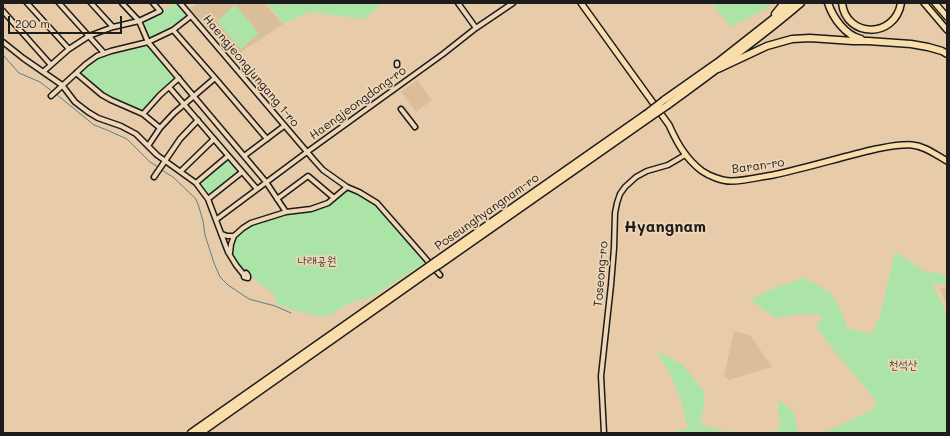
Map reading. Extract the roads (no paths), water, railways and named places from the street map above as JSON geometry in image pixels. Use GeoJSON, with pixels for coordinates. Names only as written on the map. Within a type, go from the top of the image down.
{"type":"FeatureCollection","features":[{"type":"Feature","properties":{"kind":"highway"},"geometry":{"type":"LineString","coordinates":[[767,24],[784,3]]}},
{"type":"Feature","properties":{"kind":"highway","name":"Poseunghyangnam-ro"},"geometry":{"type":"LineString","coordinates":[[200,433],[437,263],[647,116],[793,3]]}},
{"type":"Feature","properties":{"kind":"highway","name":"Poseunghyangnam-ro"},"geometry":{"type":"LineString","coordinates":[[666,102],[718,69],[801,3]]}},
{"type":"Feature","properties":{"kind":"highway"},"geometry":{"type":"LineString","coordinates":[[828,3],[833,15],[845,30],[855,37],[868,41]]}},
{"type":"Feature","properties":{"kind":"highway"},"geometry":{"type":"LineString","coordinates":[[842,3],[846,17],[851,22],[861,28],[873,29],[884,27],[890,23],[898,14],[901,3]]}},
{"type":"Feature","properties":{"kind":"highway"},"geometry":{"type":"LineString","coordinates":[[718,69],[767,46],[792,39],[810,38],[911,44],[928,47],[947,54]]}},
{"type":"Feature","properties":{"kind":"highway","name":"Poseunghyangnam-ro"},"geometry":{"type":"LineString","coordinates":[[191,433],[430,268]]}},
{"type":"Feature","properties":{"kind":"main road","name":"Baran-ro"},"geometry":{"type":"LineString","coordinates":[[581,3],[669,125],[676,141],[685,155],[703,172],[729,181],[748,180],[790,171],[865,151],[900,145],[912,145],[927,149],[947,161]]}},
{"type":"Feature","properties":{"kind":"main road"},"geometry":{"type":"LineString","coordinates":[[924,3],[947,30]]}},
{"type":"Feature","properties":{"kind":"main road"},"geometry":{"type":"LineString","coordinates":[[935,3],[947,17]]}},
{"type":"Feature","properties":{"kind":"street"},"geometry":{"type":"LineString","coordinates":[[28,3],[69,49]]}},
{"type":"Feature","properties":{"kind":"street"},"geometry":{"type":"LineString","coordinates":[[59,3],[104,53]]}},
{"type":"Feature","properties":{"kind":"street"},"geometry":{"type":"LineString","coordinates":[[91,3],[113,27]]}},
{"type":"Feature","properties":{"kind":"street"},"geometry":{"type":"LineString","coordinates":[[122,3],[139,21],[148,42],[266,182],[286,212]]}},
{"type":"Feature","properties":{"kind":"street"},"geometry":{"type":"LineString","coordinates":[[43,72],[69,49],[89,36],[113,27],[139,21],[160,11],[153,3]]}},
{"type":"Feature","properties":{"kind":"street","name":"Haengjeongjungang 1-ro"},"geometry":{"type":"LineString","coordinates":[[180,3],[323,170],[347,187],[359,192],[377,203],[440,274]]}},
{"type":"Feature","properties":{"kind":"street"},"geometry":{"type":"LineString","coordinates":[[458,3],[476,28]]}},
{"type":"Feature","properties":{"kind":"street","name":"Haengjeongdong-ro"},"geometry":{"type":"LineString","coordinates":[[216,219],[443,54],[476,28],[513,3]]}},
{"type":"Feature","properties":{"kind":"street"},"geometry":{"type":"LineString","coordinates":[[3,11],[51,65]]}},
{"type":"Feature","properties":{"kind":"street"},"geometry":{"type":"LineString","coordinates":[[53,94],[91,60],[104,53],[148,42],[174,30],[191,16]]}},
{"type":"Feature","properties":{"kind":"street"},"geometry":{"type":"LineString","coordinates":[[174,30],[267,139]]}},
{"type":"Feature","properties":{"kind":"street"},"geometry":{"type":"LineString","coordinates":[[3,42],[62,86],[75,102],[88,112],[98,118],[128,130],[141,139],[157,155],[196,183],[208,198],[230,254],[236,265],[244,274]]}},
{"type":"Feature","properties":{"kind":"street"},"geometry":{"type":"LineString","coordinates":[[76,73],[111,100],[143,114],[160,128]]}},
{"type":"Feature","properties":{"kind":"street"},"geometry":{"type":"LineString","coordinates":[[143,114],[178,78]]}},
{"type":"Feature","properties":{"kind":"street"},"geometry":{"type":"LineString","coordinates":[[148,146],[160,128],[174,113],[215,78]]}},
{"type":"Feature","properties":{"kind":"street"},"geometry":{"type":"LineString","coordinates":[[169,87],[257,189]]}},
{"type":"Feature","properties":{"kind":"street"},"geometry":{"type":"LineString","coordinates":[[401,109],[416,127]]}},
{"type":"Feature","properties":{"kind":"street"},"geometry":{"type":"LineString","coordinates":[[154,177],[180,138],[198,120]]}},
{"type":"Feature","properties":{"kind":"street"},"geometry":{"type":"LineString","coordinates":[[244,156],[284,126]]}},
{"type":"Feature","properties":{"kind":"street"},"geometry":{"type":"LineString","coordinates":[[181,171],[214,139]]}},
{"type":"Feature","properties":{"kind":"street","name":"Toseong-ro"},"geometry":{"type":"LineString","coordinates":[[604,433],[601,376],[611,285],[616,203],[623,191],[636,176],[668,165],[685,155]]}},
{"type":"Feature","properties":{"kind":"street"},"geometry":{"type":"LineString","coordinates":[[196,183],[228,156]]}},
{"type":"Feature","properties":{"kind":"street"},"geometry":{"type":"LineString","coordinates":[[208,198],[242,172]]}},
{"type":"Feature","properties":{"kind":"street"},"geometry":{"type":"LineString","coordinates":[[278,199],[308,176],[334,198]]}},
{"type":"Feature","properties":{"kind":"street"},"geometry":{"type":"LineString","coordinates":[[230,254],[234,236],[251,223],[286,212],[311,209],[328,203],[347,187]]}},
{"type":"Feature","properties":{"kind":"street"},"geometry":{"type":"LineString","coordinates":[[222,234],[234,236]]}},
{"type":"Feature","properties":{"kind":"waterway"},"geometry":{"type":"LineString","coordinates":[[3,55],[19,73],[40,82],[53,92]]}},
{"type":"Feature","properties":{"kind":"waterway"},"geometry":{"type":"LineString","coordinates":[[56,94],[94,125],[127,139],[150,162],[158,167]]}},
{"type":"Feature","properties":{"kind":"waterway"},"geometry":{"type":"LineString","coordinates":[[160,169],[173,177],[195,198],[203,221],[205,235],[220,277],[228,285],[249,299],[275,306],[291,313]]}},
{"type":"Feature","properties":{"kind":"district","name":"Hyangnam"},"geometry":{"type":"Point","coordinates":[665,227]}},
{"type":"Feature","properties":{"kind":"park label","name":"나래공원"},"geometry":{"type":"Point","coordinates":[317,261]}},
{"type":"Feature","properties":{"kind":"park label","name":"천석산"},"geometry":{"type":"Point","coordinates":[903,365]}}]}
